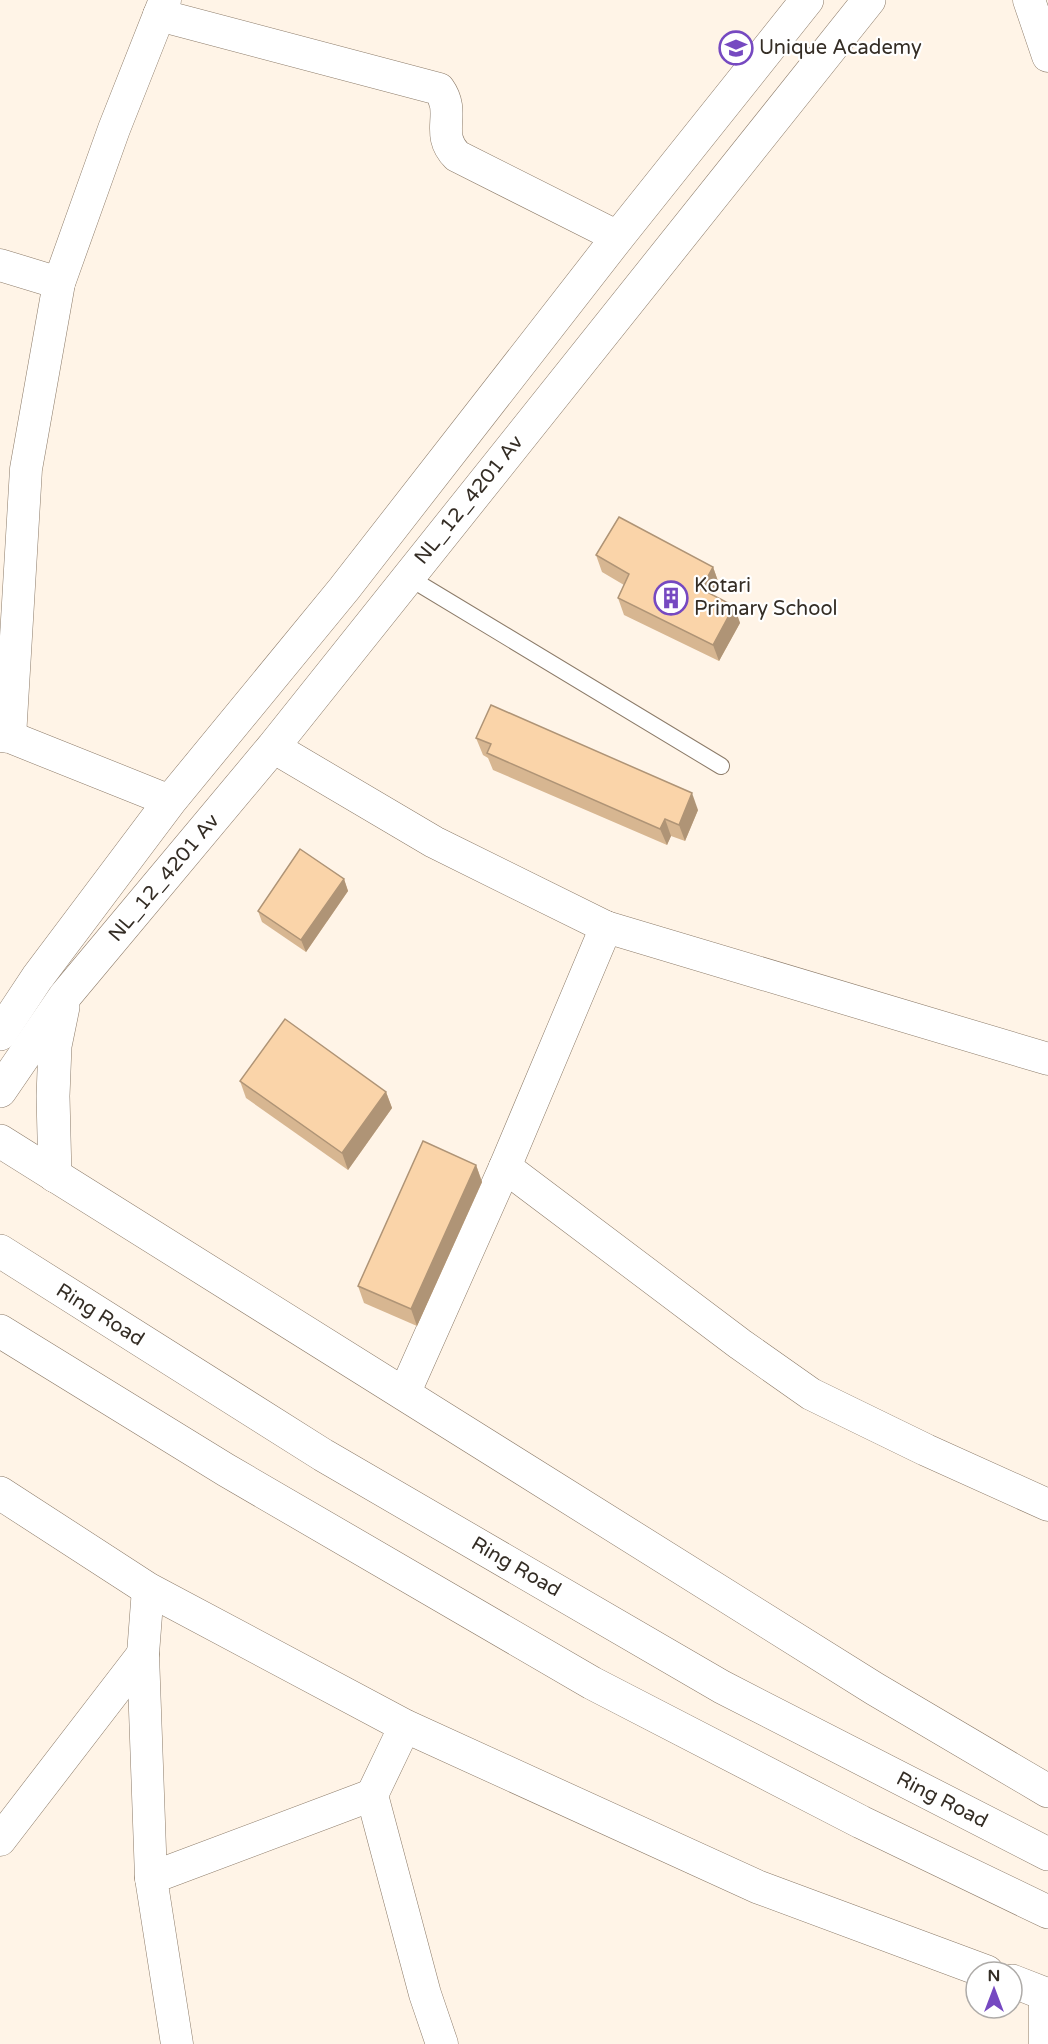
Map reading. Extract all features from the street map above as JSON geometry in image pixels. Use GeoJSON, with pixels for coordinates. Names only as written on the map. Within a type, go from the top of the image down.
{"type":"FeatureCollection","features":[{"type":"Feature","properties":{"kind":"main road","name":"NL_12_4201 Av"},"geometry":{"type":"LineString","coordinates":[[0,1034],[37,978],[170,801],[344,589],[618,237],[807,0]]}},
{"type":"Feature","properties":{"kind":"main road","name":"NL_12_4201 Av"},"geometry":{"type":"LineString","coordinates":[[0,1091],[65,996],[273,747],[869,0]]}},
{"type":"Feature","properties":{"kind":"main road"},"geometry":{"type":"LineString","coordinates":[[0,996],[37,978]]}},
{"type":"Feature","properties":{"kind":"main road"},"geometry":{"type":"LineString","coordinates":[[55,1176],[53,1096],[55,1046],[65,996]]}},
{"type":"Feature","properties":{"kind":"main road"},"geometry":{"type":"LineString","coordinates":[[0,1141],[875,1689],[1048,1791]]}},
{"type":"Feature","properties":{"kind":"main road","name":"Ring Road"},"geometry":{"type":"LineString","coordinates":[[0,1251],[323,1455],[712,1682],[1048,1854]]}},
{"type":"Feature","properties":{"kind":"main road"},"geometry":{"type":"LineString","coordinates":[[0,1331],[236,1476],[592,1683],[861,1822],[1048,1912]]}},
{"type":"Feature","properties":{"kind":"main road"},"geometry":{"type":"LineString","coordinates":[[0,1493],[148,1589],[405,1726],[758,1887],[964,1963]]}},
{"type":"Feature","properties":{"kind":"main road"},"geometry":{"type":"LineString","coordinates":[[1024,1985],[1047,1994]]}},
{"type":"Feature","properties":{"kind":"street"},"geometry":{"type":"LineString","coordinates":[[1029,0],[1048,56]]}},
{"type":"Feature","properties":{"kind":"street"},"geometry":{"type":"LineString","coordinates":[[170,801],[5,736],[26,469],[59,283],[114,129],[162,7],[439,89],[445,98],[447,110],[445,138],[448,147],[457,156],[618,237]]}},
{"type":"Feature","properties":{"kind":"street"},"geometry":{"type":"LineString","coordinates":[[0,265],[59,283]]}},
{"type":"Feature","properties":{"kind":"street"},"geometry":{"type":"LineString","coordinates":[[273,747],[434,842],[606,927],[1048,1059]]}},
{"type":"Feature","properties":{"kind":"street"},"geometry":{"type":"LineString","coordinates":[[404,1395],[505,1167],[606,927]]}},
{"type":"Feature","properties":{"kind":"street"},"geometry":{"type":"LineString","coordinates":[[505,1167],[740,1344],[811,1394],[926,1450],[1048,1505]]}},
{"type":"Feature","properties":{"kind":"street"},"geometry":{"type":"LineString","coordinates":[[148,1589],[143,1654],[151,1878],[177,2044]]}},
{"type":"Feature","properties":{"kind":"street"},"geometry":{"type":"LineString","coordinates":[[0,1840],[143,1654]]}},
{"type":"Feature","properties":{"kind":"street"},"geometry":{"type":"LineString","coordinates":[[405,1726],[372,1795],[425,1994],[441,2044]]}},
{"type":"Feature","properties":{"kind":"street"},"geometry":{"type":"LineString","coordinates":[[151,1878],[372,1795]]}},
{"type":"Feature","properties":{"kind":"street"},"geometry":{"type":"LineString","coordinates":[[1045,2044],[1047,1994]]}},
{"type":"Feature","properties":{"kind":"lane"},"geometry":{"type":"LineString","coordinates":[[408,577],[721,766]]}},
{"type":"Feature","properties":{"kind":"building","name":"Kotari Primary School"},"geometry":{"type":"Polygon","coordinates":[[[619,517],[713,567],[701,589],[734,606],[713,645],[618,598],[629,574],[596,555],[619,517]]]}},
{"type":"Feature","properties":{"kind":"building"},"geometry":{"type":"Polygon","coordinates":[[[491,705],[692,793],[679,825],[665,819],[660,829],[487,753],[491,744],[476,738],[491,705]]]}},
{"type":"Feature","properties":{"kind":"building"},"geometry":{"type":"Polygon","coordinates":[[[300,849],[344,879],[301,940],[258,911],[300,849]]]}},
{"type":"Feature","properties":{"kind":"building"},"geometry":{"type":"Polygon","coordinates":[[[285,1019],[386,1092],[342,1153],[240,1081],[285,1019]]]}},
{"type":"Feature","properties":{"kind":"building"},"geometry":{"type":"Polygon","coordinates":[[[423,1141],[476,1165],[411,1309],[358,1286],[423,1141]]]}},
{"type":"Feature","properties":{"kind":"place","name":"Unique Academy"},"geometry":{"type":"Point","coordinates":[736,48]}},
{"type":"Feature","properties":{"kind":"place","name":"Kotari Primary School"},"geometry":{"type":"Point","coordinates":[671,598]}}]}
